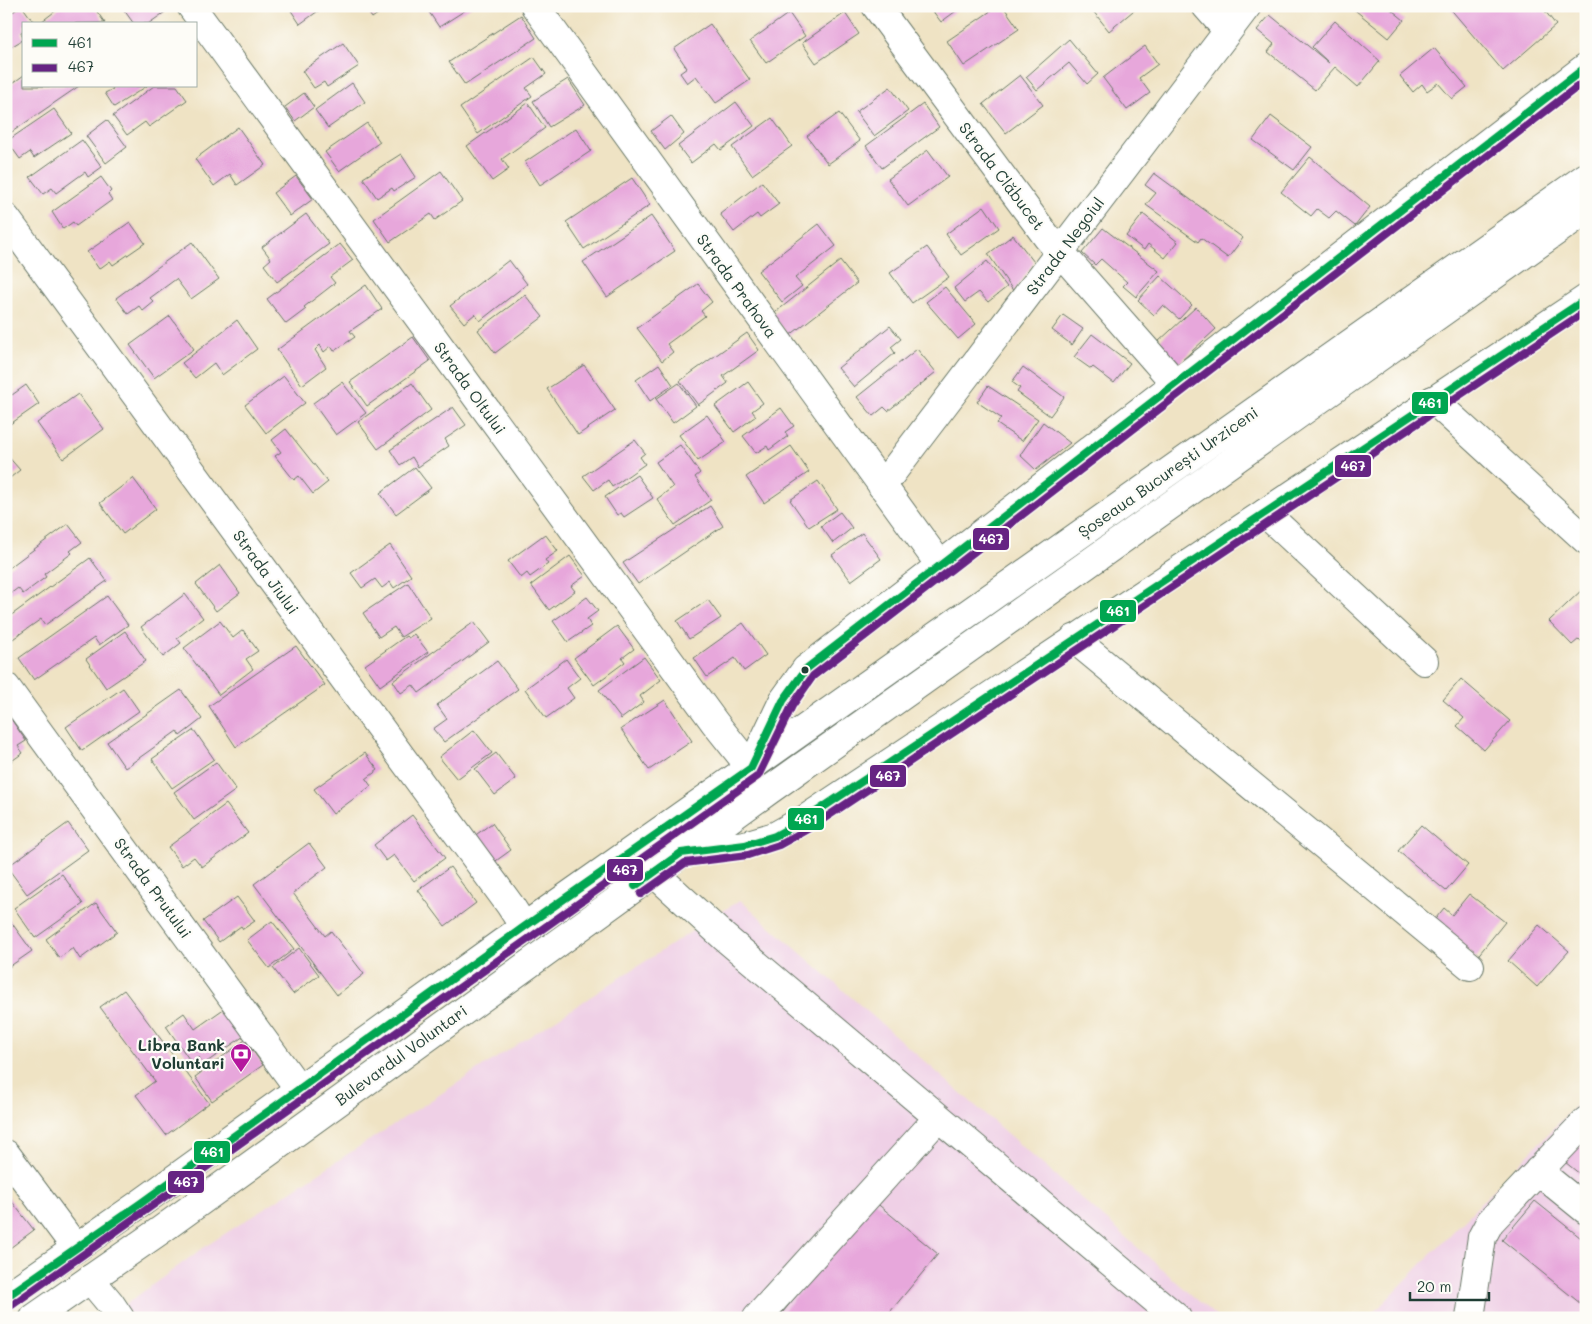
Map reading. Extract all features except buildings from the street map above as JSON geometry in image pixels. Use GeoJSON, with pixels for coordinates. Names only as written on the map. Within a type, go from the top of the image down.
{"type":"FeatureCollection","features":[{"type":"Feature","properties":{"kind":"main road","name":"Strada Oltului"},"geometry":{"type":"LineString","coordinates":[[191,6],[715,723],[751,768]]}},
{"type":"Feature","properties":{"kind":"main road","name":"Strada Prahova"},"geometry":{"type":"LineString","coordinates":[[535,6],[940,565]]}},
{"type":"Feature","properties":{"kind":"main road","name":"Strada Clăbucet"},"geometry":{"type":"LineString","coordinates":[[876,6],[1060,254],[1175,383]]}},
{"type":"Feature","properties":{"kind":"main road"},"geometry":{"type":"LineString","coordinates":[[1206,6],[1228,31]]}},
{"type":"Feature","properties":{"kind":"main road","name":"Strada Negoiul"},"geometry":{"type":"LineString","coordinates":[[882,486],[1247,6]]}},
{"type":"Feature","properties":{"kind":"main road"},"geometry":{"type":"LineString","coordinates":[[751,768],[784,701],[806,669],[1586,67]]}},
{"type":"Feature","properties":{"kind":"main road","name":"Șoseaua București Urziceni"},"geometry":{"type":"LineString","coordinates":[[751,768],[1586,177]]}},
{"type":"Feature","properties":{"kind":"main road","name":"Șoseaua București Urziceni"},"geometry":{"type":"LineString","coordinates":[[768,791],[1586,210]]}},
{"type":"Feature","properties":{"kind":"main road","name":"Strada Jiului"},"geometry":{"type":"LineString","coordinates":[[6,218],[524,927]]}},
{"type":"Feature","properties":{"kind":"main road"},"geometry":{"type":"LineString","coordinates":[[681,853],[745,845],[775,836],[808,818],[1586,299]]}},
{"type":"Feature","properties":{"kind":"main road"},"geometry":{"type":"LineString","coordinates":[[1433,400],[1586,540]]}},
{"type":"Feature","properties":{"kind":"main road"},"geometry":{"type":"LineString","coordinates":[[1265,513],[1424,661]]}},
{"type":"Feature","properties":{"kind":"main road"},"geometry":{"type":"LineString","coordinates":[[1074,639],[1470,966]]}},
{"type":"Feature","properties":{"kind":"main road","name":"Strada Prutului"},"geometry":{"type":"LineString","coordinates":[[6,687],[299,1089]]}},
{"type":"Feature","properties":{"kind":"main road","name":"Bulevardul Voluntari"},"geometry":{"type":"LineString","coordinates":[[6,1297],[524,927],[751,768]]}},
{"type":"Feature","properties":{"kind":"main road","name":"Bulevardul Voluntari"},"geometry":{"type":"LineString","coordinates":[[34,1318],[177,1218],[768,791]]}},
{"type":"Feature","properties":{"kind":"main road"},"geometry":{"type":"LineString","coordinates":[[654,873],[724,937],[1177,1318]]}},
{"type":"Feature","properties":{"kind":"main road"},"geometry":{"type":"LineString","coordinates":[[757,1318],[938,1118]]}},
{"type":"Feature","properties":{"kind":"main road"},"geometry":{"type":"LineString","coordinates":[[1470,1318],[1482,1237],[1490,1222],[1586,1121]]}},
{"type":"Feature","properties":{"kind":"main road"},"geometry":{"type":"LineString","coordinates":[[6,1154],[76,1248]]}},
{"type":"Feature","properties":{"kind":"main road"},"geometry":{"type":"LineString","coordinates":[[1538,1171],[1586,1210]]}},
{"type":"Feature","properties":{"kind":"main road"},"geometry":{"type":"LineString","coordinates":[[90,1279],[120,1318]]}},
{"type":"Feature","properties":{"kind":"shaded area"},"geometry":{"type":"Polygon","coordinates":[[[740,900],[1218,1318],[107,1318],[203,1248],[740,900]]]}},
{"type":"Feature","properties":{"kind":"shaded area"},"geometry":{"type":"Polygon","coordinates":[[[1586,1095],[1586,1318],[1369,1318],[1586,1095]]]}},
{"type":"Feature","properties":{"kind":"transit line","name":"461"},"geometry":{"type":"LineString","coordinates":[[6,1297],[141,1203],[524,927],[751,768],[783,701],[806,669],[1586,67]]}},
{"type":"Feature","properties":{"kind":"transit line","name":"467"},"geometry":{"type":"LineString","coordinates":[[12,1305],[758,776],[792,706],[813,676],[1586,80]]}},
{"type":"Feature","properties":{"kind":"transit line","name":"461"},"geometry":{"type":"LineString","coordinates":[[635,886],[681,853],[745,845],[775,836],[807,818],[1586,299]]}},
{"type":"Feature","properties":{"kind":"transit line","name":"467"},"geometry":{"type":"LineString","coordinates":[[641,894],[685,863],[748,855],[779,845],[813,826],[1586,311]]}},
{"type":"Feature","properties":{"kind":"place","name":"Libra Bank Voluntari"},"geometry":{"type":"Point","coordinates":[241,1073]}}]}
